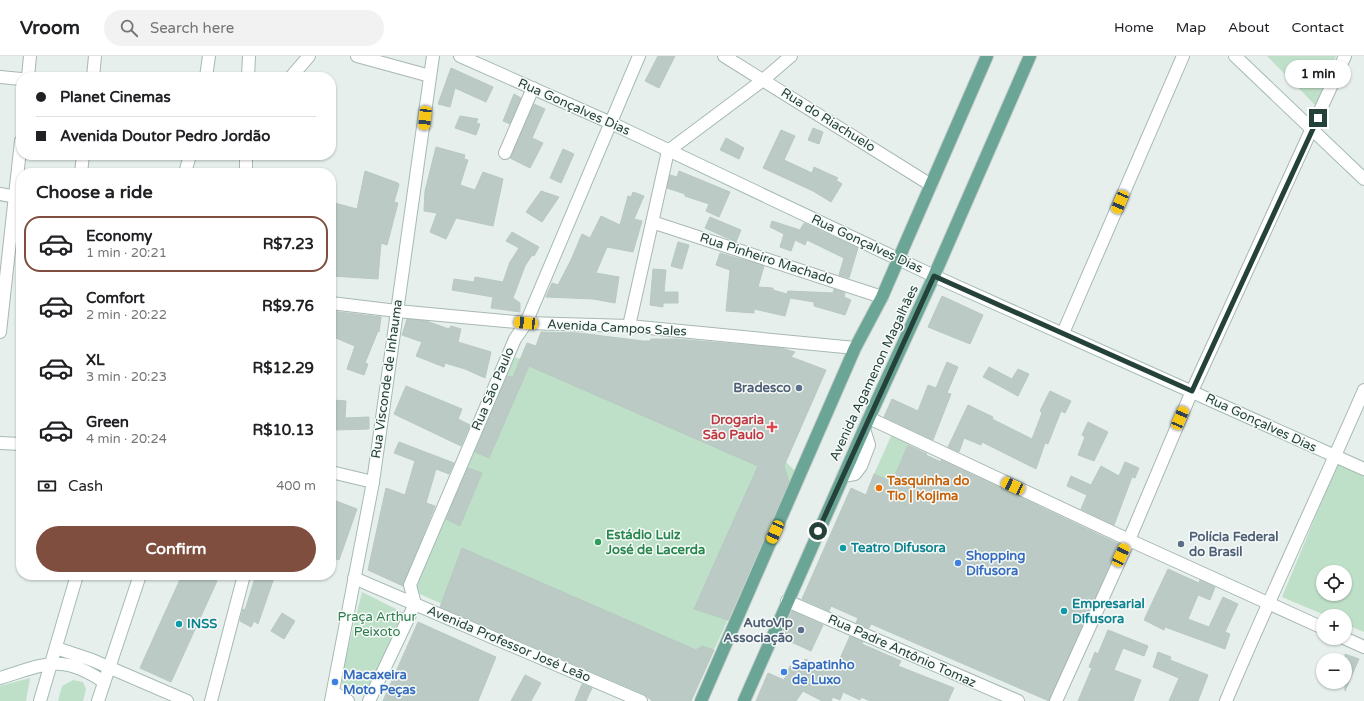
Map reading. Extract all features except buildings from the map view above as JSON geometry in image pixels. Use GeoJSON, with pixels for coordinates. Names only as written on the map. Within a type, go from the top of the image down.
{"type":"FeatureCollection","features":[{"type":"Feature","properties":{"kind":"main road","name":"Avenida Agamenon Magalhães"},"geometry":{"type":"LineString","coordinates":[[702,701],[855,348],[882,297],[987,56]]}},
{"type":"Feature","properties":{"kind":"main road","name":"Avenida Agamenon Magalhães"},"geometry":{"type":"LineString","coordinates":[[744,701],[868,418],[934,276],[1030,56]]}},
{"type":"Feature","properties":{"kind":"street"},"geometry":{"type":"LineString","coordinates":[[28,72],[30,56]]}},
{"type":"Feature","properties":{"kind":"street"},"geometry":{"type":"LineString","coordinates":[[93,72],[95,56]]}},
{"type":"Feature","properties":{"kind":"street"},"geometry":{"type":"LineString","coordinates":[[207,72],[209,56]]}},
{"type":"Feature","properties":{"kind":"street"},"geometry":{"type":"LineString","coordinates":[[248,72],[249,56]]}},
{"type":"Feature","properties":{"kind":"street"},"geometry":{"type":"LineString","coordinates":[[295,72],[309,56]]}},
{"type":"Feature","properties":{"kind":"street"},"geometry":{"type":"LineString","coordinates":[[357,56],[430,76]]}},
{"type":"Feature","properties":{"kind":"street","name":"Rua Visconde de Inhauma"},"geometry":{"type":"LineString","coordinates":[[332,696],[373,482],[433,56]]}},
{"type":"Feature","properties":{"kind":"street","name":"Rua Gonçalves Dias"},"geometry":{"type":"LineString","coordinates":[[460,56],[611,123],[934,276],[1364,469]]}},
{"type":"Feature","properties":{"kind":"street","name":"Rua São Paulo"},"geometry":{"type":"LineString","coordinates":[[415,604],[410,585],[515,339],[526,323],[638,56]]}},
{"type":"Feature","properties":{"kind":"street","name":"Rua do Riachuelo"},"geometry":{"type":"LineString","coordinates":[[724,56],[930,185]]}},
{"type":"Feature","properties":{"kind":"street"},"geometry":{"type":"LineString","coordinates":[[629,326],[668,151],[763,80],[791,56]]}},
{"type":"Feature","properties":{"kind":"street"},"geometry":{"type":"LineString","coordinates":[[1063,333],[1183,56]]}},
{"type":"Feature","properties":{"kind":"street"},"geometry":{"type":"LineString","coordinates":[[1235,56],[1364,179]]}},
{"type":"Feature","properties":{"kind":"street"},"geometry":{"type":"LineString","coordinates":[[1056,701],[1128,540],[1192,391],[1345,56]]}},
{"type":"Feature","properties":{"kind":"street"},"geometry":{"type":"LineString","coordinates":[[0,77],[16,79]]}},
{"type":"Feature","properties":{"kind":"street"},"geometry":{"type":"LineString","coordinates":[[505,153],[533,88]]}},
{"type":"Feature","properties":{"kind":"street"},"geometry":{"type":"LineString","coordinates":[[0,194],[16,197]]}},
{"type":"Feature","properties":{"kind":"street"},"geometry":{"type":"LineString","coordinates":[[0,332],[16,212]]}},
{"type":"Feature","properties":{"kind":"street","name":"Rua Pinheiro Machado"},"geometry":{"type":"LineString","coordinates":[[652,222],[882,297]]}},
{"type":"Feature","properties":{"kind":"street","name":"Avenida Campos Sales"},"geometry":{"type":"LineString","coordinates":[[336,304],[526,323],[629,326],[855,348]]}},
{"type":"Feature","properties":{"kind":"street"},"geometry":{"type":"LineString","coordinates":[[1226,701],[1267,603],[1335,457],[1364,390]]}},
{"type":"Feature","properties":{"kind":"street"},"geometry":{"type":"LineString","coordinates":[[868,418],[1128,540],[1316,625]]}},
{"type":"Feature","properties":{"kind":"street"},"geometry":{"type":"LineString","coordinates":[[0,443],[16,444]]}},
{"type":"Feature","properties":{"kind":"street"},"geometry":{"type":"LineString","coordinates":[[336,473],[373,482]]}},
{"type":"Feature","properties":{"kind":"street","name":"Avenida Professor José Leão"},"geometry":{"type":"LineString","coordinates":[[354,578],[641,701]]}},
{"type":"Feature","properties":{"kind":"street"},"geometry":{"type":"LineString","coordinates":[[40,701],[76,580]]}},
{"type":"Feature","properties":{"kind":"street"},"geometry":{"type":"LineString","coordinates":[[98,701],[138,580]]}},
{"type":"Feature","properties":{"kind":"street"},"geometry":{"type":"LineString","coordinates":[[211,701],[243,580]]}},
{"type":"Feature","properties":{"kind":"street","name":"Rua Padre Antônio Tomaz"},"geometry":{"type":"LineString","coordinates":[[787,601],[1018,701]]}},
{"type":"Feature","properties":{"kind":"street"},"geometry":{"type":"LineString","coordinates":[[368,701],[415,604]]}},
{"type":"Feature","properties":{"kind":"street"},"geometry":{"type":"LineString","coordinates":[[1352,642],[1364,647]]}},
{"type":"Feature","properties":{"kind":"street"},"geometry":{"type":"LineString","coordinates":[[56,648],[110,668],[187,701]]}},
{"type":"Feature","properties":{"kind":"street"},"geometry":{"type":"LineString","coordinates":[[0,678],[51,663],[73,666],[104,682]]}},
{"type":"Feature","properties":{"kind":"street"},"geometry":{"type":"LineString","coordinates":[[332,696],[348,701]]}},
{"type":"Feature","properties":{"kind":"green space"},"geometry":{"type":"Polygon","coordinates":[[[1267,56],[1336,56],[1316,106],[1267,56]]]}},
{"type":"Feature","properties":{"kind":"green space","name":"Estádio Luiz José de Lacerda"},"geometry":{"type":"Polygon","coordinates":[[[512,357],[717,395],[795,471],[691,701],[663,701],[415,592],[424,566],[512,357]]]}},
{"type":"Feature","properties":{"kind":"green space"},"geometry":{"type":"Polygon","coordinates":[[[892,434],[909,442],[892,482],[874,474],[892,434]]]}},
{"type":"Feature","properties":{"kind":"green space"},"geometry":{"type":"Polygon","coordinates":[[[1339,460],[1364,470],[1364,632],[1352,627],[1352,609],[1316,609],[1316,611],[1282,597],[1339,460]]]}},
{"type":"Feature","properties":{"kind":"green space","name":"Praça Arthur Peixoto"},"geometry":{"type":"Polygon","coordinates":[[[362,592],[406,614],[367,695],[349,695],[340,680],[362,592]]]}},
{"type":"Feature","properties":{"kind":"green space"},"geometry":{"type":"Polygon","coordinates":[[[30,678],[26,701],[0,701],[0,686],[30,678]]]}},
{"type":"Feature","properties":{"kind":"green space"},"geometry":{"type":"Polygon","coordinates":[[[73,680],[83,682],[86,689],[83,701],[58,701],[62,686],[73,680]]]}},
{"type":"Feature","properties":{"kind":"place","name":"Bradesco"},"geometry":{"type":"Point","coordinates":[799,388]}},
{"type":"Feature","properties":{"kind":"place","name":"Drogaria São Paulo"},"geometry":{"type":"Point","coordinates":[772,427]}},
{"type":"Feature","properties":{"kind":"place","name":"Tasquinha do Tio | Kojima"},"geometry":{"type":"Point","coordinates":[879,488]}},
{"type":"Feature","properties":{"kind":"place","name":"Estádio Luiz José de Lacerda"},"geometry":{"type":"Point","coordinates":[598,542]}},
{"type":"Feature","properties":{"kind":"place","name":"Polícia Federal do Brasil"},"geometry":{"type":"Point","coordinates":[1181,544]}},
{"type":"Feature","properties":{"kind":"place","name":"Teatro Difusora"},"geometry":{"type":"Point","coordinates":[843,548]}},
{"type":"Feature","properties":{"kind":"place","name":"Shopping Difusora"},"geometry":{"type":"Point","coordinates":[958,563]}},
{"type":"Feature","properties":{"kind":"place","name":"Empresarial Difusora"},"geometry":{"type":"Point","coordinates":[1064,611]}},
{"type":"Feature","properties":{"kind":"place","name":"INSS"},"geometry":{"type":"Point","coordinates":[179,624]}},
{"type":"Feature","properties":{"kind":"place","name":"AutoVip Associação"},"geometry":{"type":"Point","coordinates":[801,630]}},
{"type":"Feature","properties":{"kind":"place","name":"Sapatinho de Luxo"},"geometry":{"type":"Point","coordinates":[784,672]}},
{"type":"Feature","properties":{"kind":"place","name":"Macaxeira Moto Peças"},"geometry":{"type":"Point","coordinates":[335,682]}},
{"type":"Feature","properties":{"kind":"route"},"geometry":{"type":"LineString","coordinates":[[818,531],[868,418],[934,276],[1192,391],[1318,118]]}}]}
